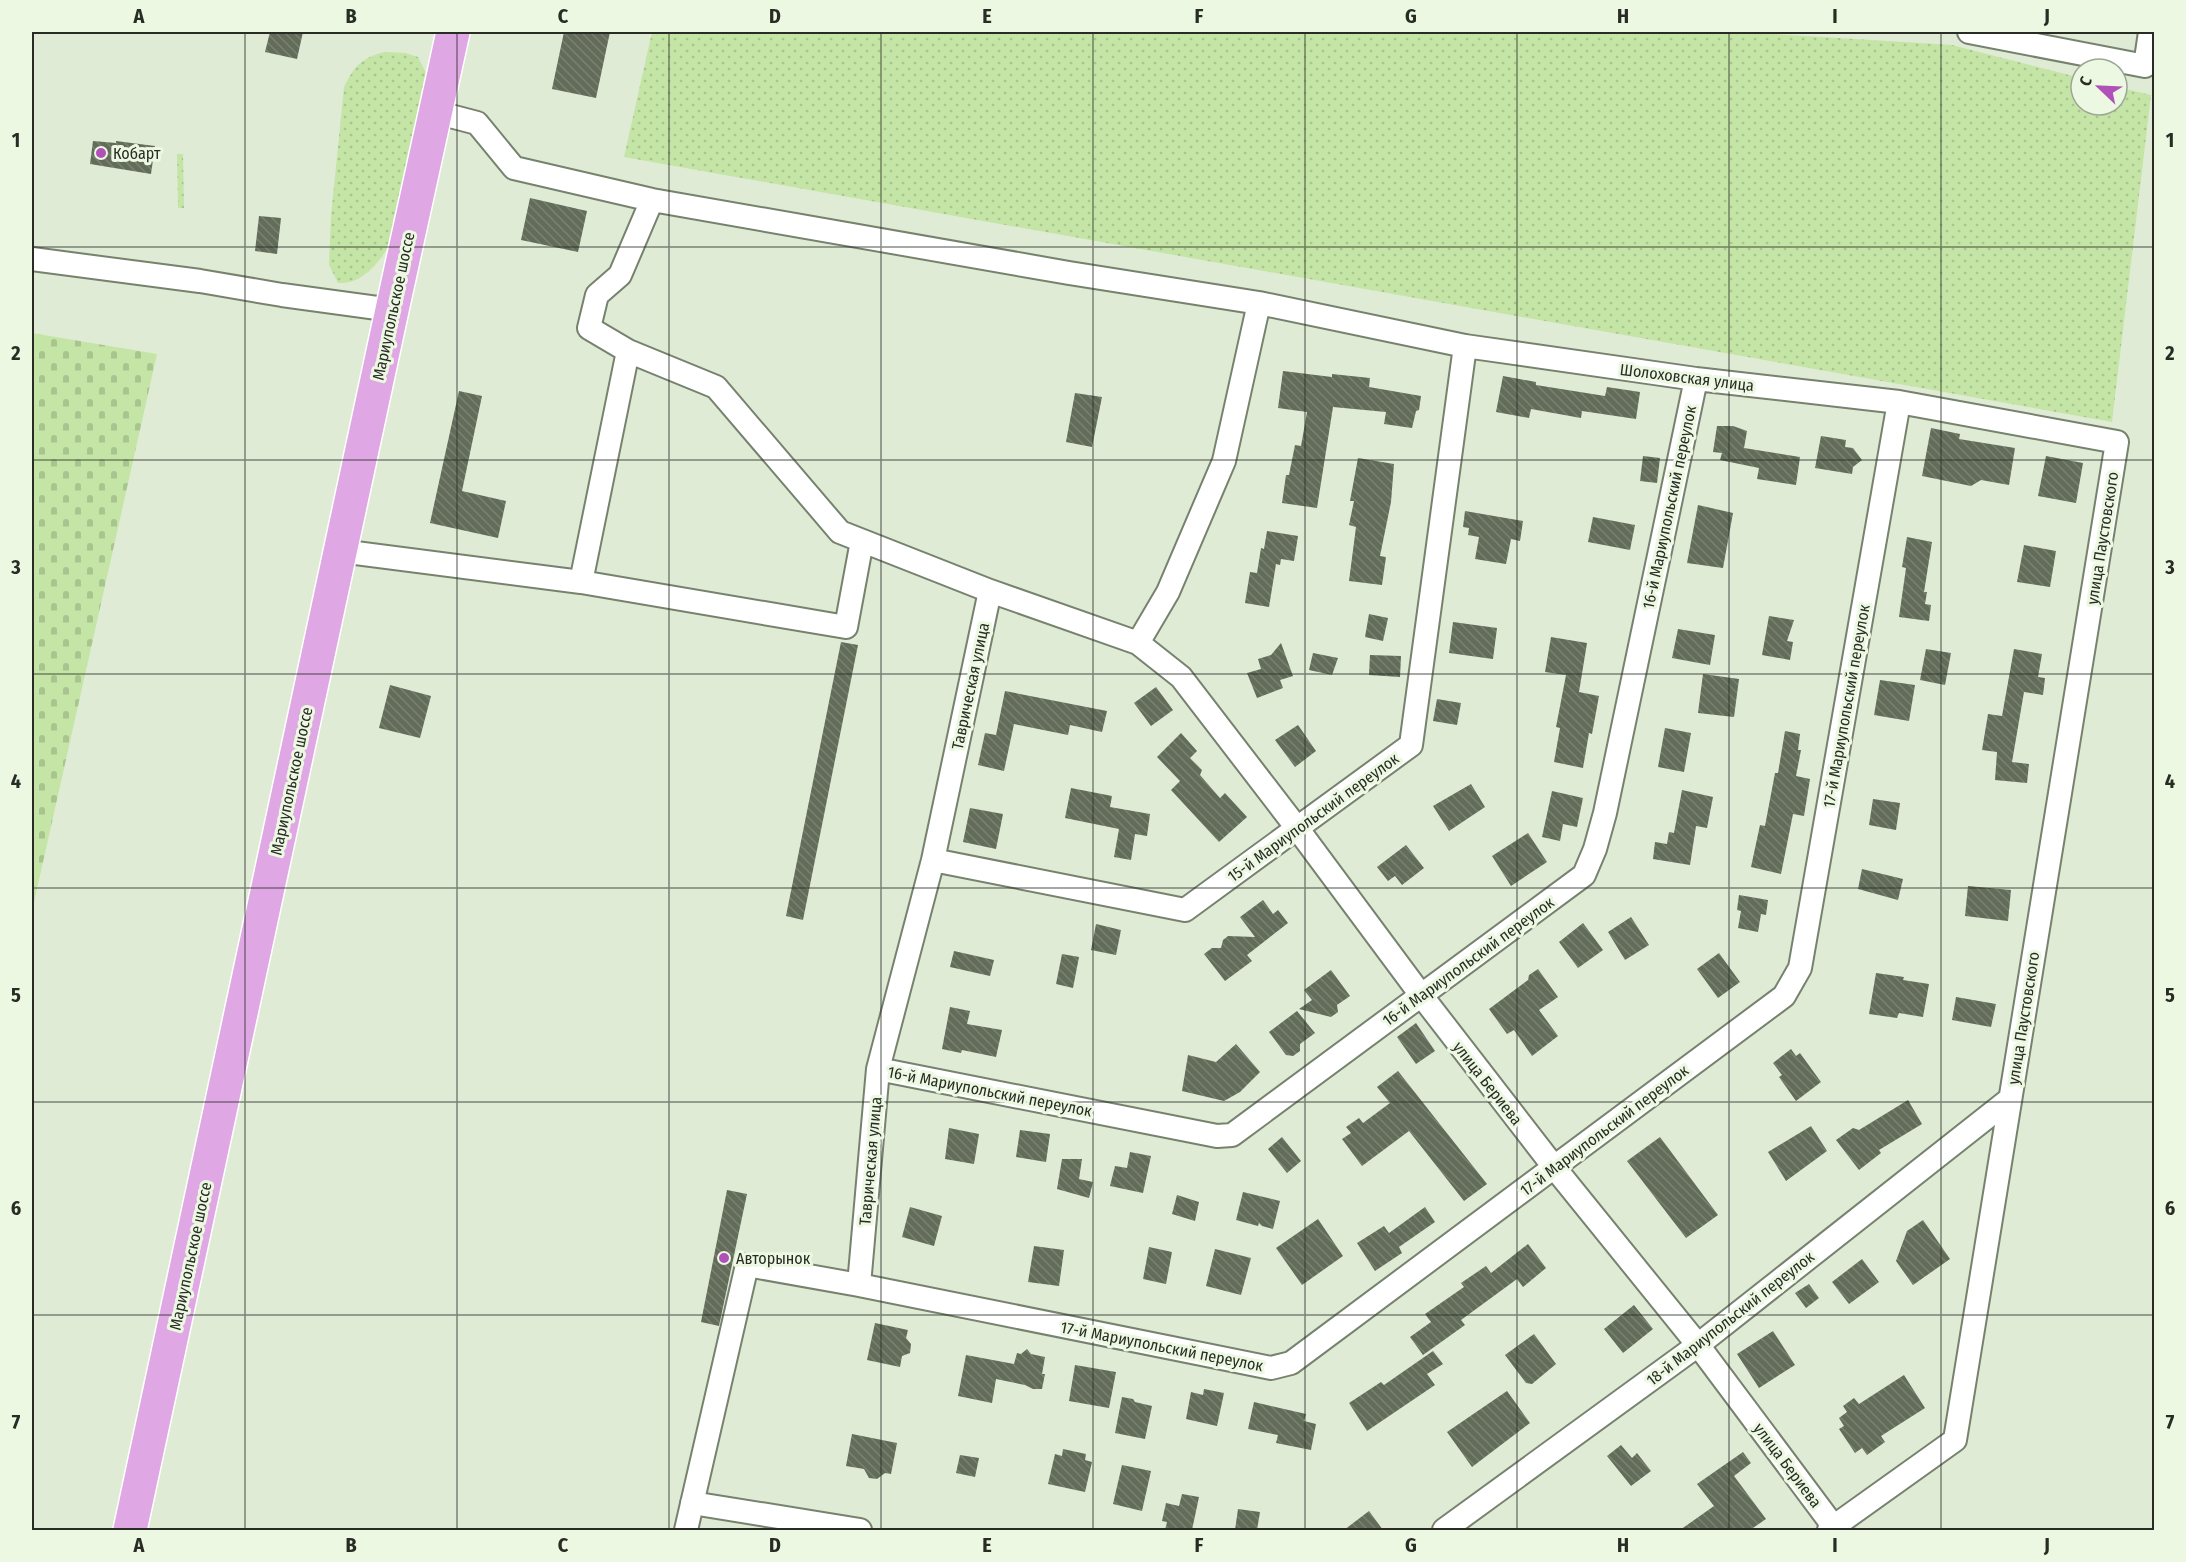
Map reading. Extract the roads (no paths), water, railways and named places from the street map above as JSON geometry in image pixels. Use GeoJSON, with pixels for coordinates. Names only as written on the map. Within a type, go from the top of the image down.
{"type":"FeatureCollection","features":[{"type":"Feature","properties":{"kind":"main road","name":"Мариупольское шоссе"},"geometry":{"type":"LineString","coordinates":[[130,1530],[453,32]]}},
{"type":"Feature","properties":{"kind":"street"},"geometry":{"type":"LineString","coordinates":[[1969,32],[2145,66],[2150,32]]}},
{"type":"Feature","properties":{"kind":"street","name":"Шолоховская улица"},"geometry":{"type":"LineString","coordinates":[[435,112],[477,123],[514,168],[651,200],[1058,271],[1258,303],[1465,346],[1696,379],[1899,402],[2117,442]]}},
{"type":"Feature","properties":{"kind":"street","name":"улица Бериева"},"geometry":{"type":"LineString","coordinates":[[651,200],[620,275],[597,295],[589,328],[628,351],[716,387],[840,532],[990,591],[1138,643],[1181,677],[1554,1167],[1698,1345],[1831,1529]]}},
{"type":"Feature","properties":{"kind":"street"},"geometry":{"type":"LineString","coordinates":[[32,259],[392,310]]}},
{"type":"Feature","properties":{"kind":"street"},"geometry":{"type":"LineString","coordinates":[[1138,643],[1168,592],[1224,461],[1258,303]]}},
{"type":"Feature","properties":{"kind":"street","name":"15-й Мариупольский переулок"},"geometry":{"type":"LineString","coordinates":[[933,860],[1185,910],[1411,745],[1465,346]]}},
{"type":"Feature","properties":{"kind":"street"},"geometry":{"type":"LineString","coordinates":[[581,582],[628,351]]}},
{"type":"Feature","properties":{"kind":"street","name":"16-й Мариупольский переулок"},"geometry":{"type":"LineString","coordinates":[[878,1069],[1217,1136],[1232,1135],[1584,875],[1595,849],[1605,813],[1696,379]]}},
{"type":"Feature","properties":{"kind":"street","name":"17-й Мариупольский переулок"},"geometry":{"type":"LineString","coordinates":[[859,1285],[1271,1368],[1291,1363],[1784,996],[1800,968],[1899,402]]}},
{"type":"Feature","properties":{"kind":"street","name":"улица Паустовского"},"geometry":{"type":"LineString","coordinates":[[1831,1529],[1955,1440],[2117,442]]}},
{"type":"Feature","properties":{"kind":"street"},"geometry":{"type":"LineString","coordinates":[[340,551],[581,582],[846,627],[862,541]]}},
{"type":"Feature","properties":{"kind":"street","name":"Таврическая улица"},"geometry":{"type":"LineString","coordinates":[[859,1285],[878,1069],[933,860],[990,591]]}},
{"type":"Feature","properties":{"kind":"street","name":"18-й Мариупольский переулок"},"geometry":{"type":"LineString","coordinates":[[1444,1530],[1698,1345],[2010,1099]]}},
{"type":"Feature","properties":{"kind":"street"},"geometry":{"type":"LineString","coordinates":[[686,1530],[747,1265],[859,1285]]}},
{"type":"Feature","properties":{"kind":"street"},"geometry":{"type":"LineString","coordinates":[[692,1503],[860,1530]]}},
{"type":"Feature","properties":{"kind":"place","name":"Кобарт"},"geometry":{"type":"Point","coordinates":[101,153]}},
{"type":"Feature","properties":{"kind":"place","name":"Авторынок"},"geometry":{"type":"Point","coordinates":[724,1258]}}]}
